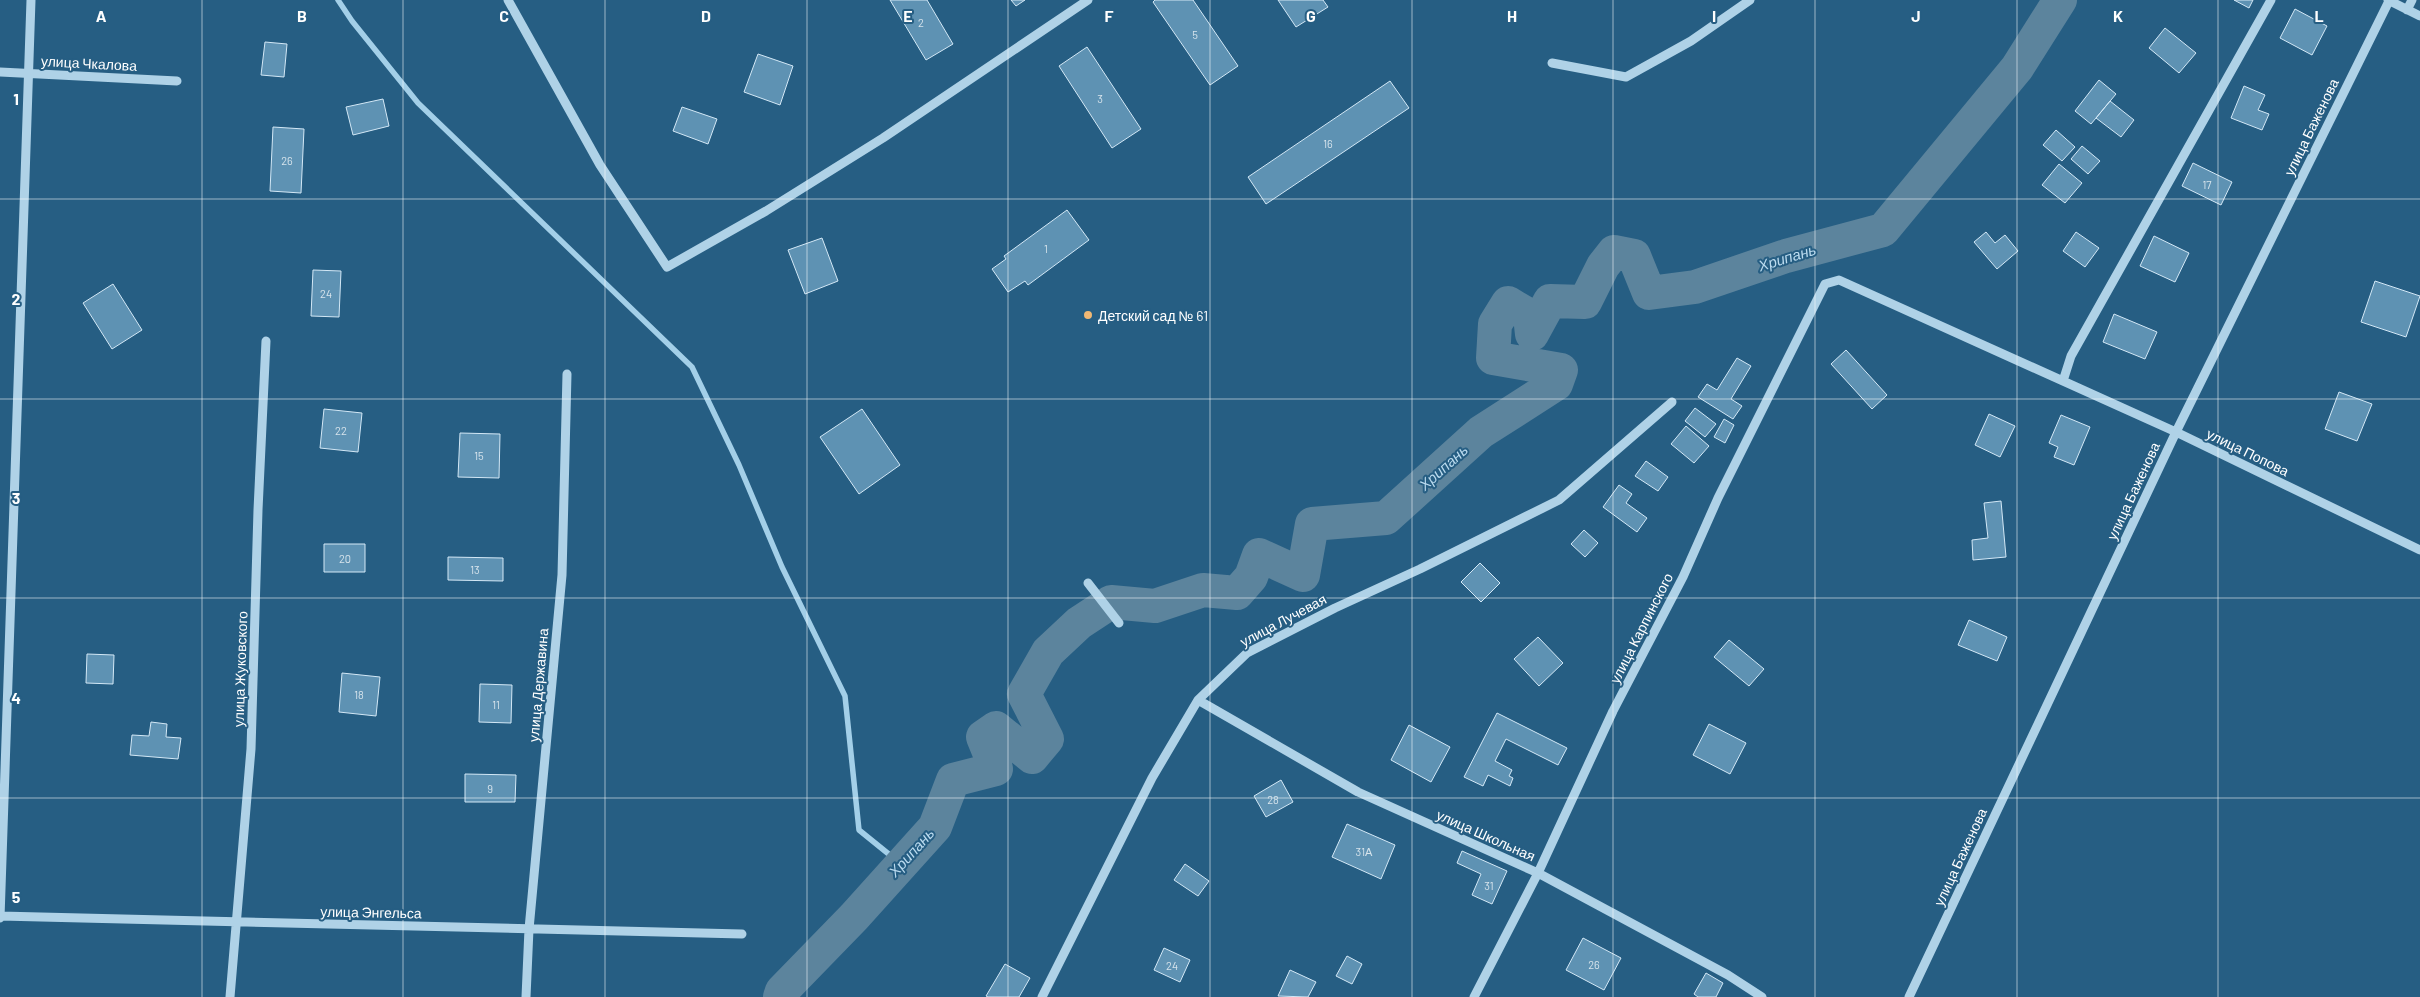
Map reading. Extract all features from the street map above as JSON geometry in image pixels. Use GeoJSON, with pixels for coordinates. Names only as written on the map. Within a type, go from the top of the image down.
{"type":"FeatureCollection","features":[{"type":"Feature","properties":{"kind":"street"},"geometry":{"type":"LineString","coordinates":[[0,917],[27,73],[31,0]]}},
{"type":"Feature","properties":{"kind":"street"},"geometry":{"type":"LineString","coordinates":[[508,0],[600,165],[667,267],[766,211],[883,138],[1088,0]]}},
{"type":"Feature","properties":{"kind":"street"},"geometry":{"type":"LineString","coordinates":[[1552,63],[1626,78],[1691,41],[1750,0]]}},
{"type":"Feature","properties":{"kind":"street"},"geometry":{"type":"LineString","coordinates":[[2063,381],[2071,356],[2271,0]]}},
{"type":"Feature","properties":{"kind":"street"},"geometry":{"type":"LineString","coordinates":[[2388,0],[2420,16]]}},
{"type":"Feature","properties":{"kind":"street","name":"улица Баженова"},"geometry":{"type":"LineString","coordinates":[[1909,997],[2176,432],[2388,0]]}},
{"type":"Feature","properties":{"kind":"street"},"geometry":{"type":"LineString","coordinates":[[2407,10],[2412,0]]}},
{"type":"Feature","properties":{"kind":"street","name":"улица Чкалова"},"geometry":{"type":"LineString","coordinates":[[0,72],[177,81]]}},
{"type":"Feature","properties":{"kind":"street","name":"улица Попова"},"geometry":{"type":"LineString","coordinates":[[1839,280],[2176,432],[2420,550]]}},
{"type":"Feature","properties":{"kind":"street","name":"улица Карпинского"},"geometry":{"type":"LineString","coordinates":[[1474,997],[1538,873],[1613,711],[1683,577],[1718,498],[1811,311],[1825,284],[1839,280]]}},
{"type":"Feature","properties":{"kind":"street","name":"улица Жуковского"},"geometry":{"type":"LineString","coordinates":[[230,997],[251,749],[258,510],[266,341]]}},
{"type":"Feature","properties":{"kind":"street","name":"улица Державина"},"geometry":{"type":"LineString","coordinates":[[526,997],[530,929],[562,574],[567,374]]}},
{"type":"Feature","properties":{"kind":"street","name":"улица Лучевая"},"geometry":{"type":"LineString","coordinates":[[1042,997],[1152,778],[1198,700],[1247,653],[1335,608],[1420,569],[1559,500],[1672,402]]}},
{"type":"Feature","properties":{"kind":"street"},"geometry":{"type":"LineString","coordinates":[[1088,583],[1118,623]]}},
{"type":"Feature","properties":{"kind":"street","name":"улица Школьная"},"geometry":{"type":"LineString","coordinates":[[1198,700],[1358,792],[1538,873],[1728,975],[1762,997]]}},
{"type":"Feature","properties":{"kind":"street","name":"улица Энгельса"},"geometry":{"type":"LineString","coordinates":[[0,917],[742,934]]}},
{"type":"Feature","properties":{"kind":"building"},"geometry":{"type":"Polygon","coordinates":[[[890,0],[927,0],[953,44],[926,60],[890,0]]]}},
{"type":"Feature","properties":{"kind":"building"},"geometry":{"type":"Polygon","coordinates":[[[1011,0],[1025,0],[1016,6],[1011,0]]]}},
{"type":"Feature","properties":{"kind":"building"},"geometry":{"type":"Polygon","coordinates":[[[1155,0],[1193,0],[1238,66],[1210,85],[1153,2],[1155,0]]]}},
{"type":"Feature","properties":{"kind":"building"},"geometry":{"type":"Polygon","coordinates":[[[1278,0],[1323,0],[1328,7],[1296,27],[1278,0]]]}},
{"type":"Feature","properties":{"kind":"building"},"geometry":{"type":"Polygon","coordinates":[[[2234,0],[2253,0],[2249,8],[2234,0]]]}},
{"type":"Feature","properties":{"kind":"building"},"geometry":{"type":"Polygon","coordinates":[[[2295,9],[2327,26],[2312,55],[2280,38],[2295,9]]]}},
{"type":"Feature","properties":{"kind":"building"},"geometry":{"type":"Polygon","coordinates":[[[2165,28],[2196,53],[2179,73],[2149,48],[2165,28]]]}},
{"type":"Feature","properties":{"kind":"building"},"geometry":{"type":"Polygon","coordinates":[[[265,42],[287,44],[284,77],[261,75],[265,42]]]}},
{"type":"Feature","properties":{"kind":"building"},"geometry":{"type":"Polygon","coordinates":[[[1087,47],[1141,129],[1112,148],[1059,66],[1087,47]]]}},
{"type":"Feature","properties":{"kind":"building"},"geometry":{"type":"Polygon","coordinates":[[[758,54],[793,66],[780,105],[744,92],[758,54]]]}},
{"type":"Feature","properties":{"kind":"building"},"geometry":{"type":"Polygon","coordinates":[[[2099,80],[2116,94],[2091,124],[2075,111],[2099,80]]]}},
{"type":"Feature","properties":{"kind":"building"},"geometry":{"type":"Polygon","coordinates":[[[1390,81],[1409,108],[1266,204],[1248,177],[1390,81]]]}},
{"type":"Feature","properties":{"kind":"building"},"geometry":{"type":"Polygon","coordinates":[[[2244,86],[2265,95],[2258,110],[2269,114],[2262,130],[2231,118],[2244,86]]]}},
{"type":"Feature","properties":{"kind":"building"},"geometry":{"type":"Polygon","coordinates":[[[383,99],[389,126],[353,135],[346,107],[383,99]]]}},
{"type":"Feature","properties":{"kind":"building"},"geometry":{"type":"Polygon","coordinates":[[[2110,101],[2134,120],[2121,137],[2096,118],[2110,101]]]}},
{"type":"Feature","properties":{"kind":"building"},"geometry":{"type":"Polygon","coordinates":[[[682,107],[717,119],[708,144],[673,131],[682,107]]]}},
{"type":"Feature","properties":{"kind":"building"},"geometry":{"type":"Polygon","coordinates":[[[273,127],[304,129],[301,193],[270,191],[273,127]]]}},
{"type":"Feature","properties":{"kind":"building"},"geometry":{"type":"Polygon","coordinates":[[[2056,130],[2075,147],[2062,161],[2043,145],[2056,130]]]}},
{"type":"Feature","properties":{"kind":"building"},"geometry":{"type":"Polygon","coordinates":[[[2082,146],[2100,161],[2088,174],[2071,159],[2082,146]]]}},
{"type":"Feature","properties":{"kind":"building"},"geometry":{"type":"Polygon","coordinates":[[[2193,163],[2232,182],[2221,205],[2182,186],[2193,163]]]}},
{"type":"Feature","properties":{"kind":"building"},"geometry":{"type":"Polygon","coordinates":[[[2059,164],[2082,183],[2065,203],[2042,185],[2059,164]]]}},
{"type":"Feature","properties":{"kind":"building"},"geometry":{"type":"Polygon","coordinates":[[[1067,210],[1089,240],[1028,285],[1025,281],[1008,292],[992,269],[1006,259],[1004,256],[1067,210]]]}},
{"type":"Feature","properties":{"kind":"building"},"geometry":{"type":"Polygon","coordinates":[[[1986,232],[1995,243],[2005,235],[2018,251],[1997,269],[1974,242],[1986,232]]]}},
{"type":"Feature","properties":{"kind":"building"},"geometry":{"type":"Polygon","coordinates":[[[2076,232],[2099,248],[2085,267],[2063,251],[2076,232]]]}},
{"type":"Feature","properties":{"kind":"building"},"geometry":{"type":"Polygon","coordinates":[[[2154,236],[2189,253],[2175,282],[2140,266],[2154,236]]]}},
{"type":"Feature","properties":{"kind":"building"},"geometry":{"type":"Polygon","coordinates":[[[822,238],[838,281],[805,294],[788,250],[822,238]]]}},
{"type":"Feature","properties":{"kind":"building"},"geometry":{"type":"Polygon","coordinates":[[[313,270],[341,271],[339,317],[311,316],[313,270]]]}},
{"type":"Feature","properties":{"kind":"building"},"geometry":{"type":"Polygon","coordinates":[[[2375,281],[2420,296],[2406,337],[2361,322],[2375,281]]]}},
{"type":"Feature","properties":{"kind":"building"},"geometry":{"type":"Polygon","coordinates":[[[113,284],[142,330],[112,349],[83,303],[113,284]]]}},
{"type":"Feature","properties":{"kind":"building"},"geometry":{"type":"Polygon","coordinates":[[[2114,314],[2157,332],[2145,359],[2103,342],[2114,314]]]}},
{"type":"Feature","properties":{"kind":"building"},"geometry":{"type":"Polygon","coordinates":[[[1846,350],[1887,395],[1872,409],[1831,364],[1846,350]]]}},
{"type":"Feature","properties":{"kind":"building"},"geometry":{"type":"Polygon","coordinates":[[[1737,358],[1751,366],[1731,399],[1742,406],[1733,419],[1698,397],[1707,384],[1717,390],[1737,358]]]}},
{"type":"Feature","properties":{"kind":"building"},"geometry":{"type":"Polygon","coordinates":[[[2339,392],[2372,404],[2357,441],[2325,429],[2339,392]]]}},
{"type":"Feature","properties":{"kind":"building"},"geometry":{"type":"Polygon","coordinates":[[[1695,408],[1716,424],[1705,437],[1685,421],[1695,408]]]}},
{"type":"Feature","properties":{"kind":"building"},"geometry":{"type":"Polygon","coordinates":[[[324,409],[362,413],[358,452],[320,448],[324,409]]]}},
{"type":"Feature","properties":{"kind":"building"},"geometry":{"type":"Polygon","coordinates":[[[862,409],[900,465],[859,494],[820,437],[862,409]]]}},
{"type":"Feature","properties":{"kind":"building"},"geometry":{"type":"Polygon","coordinates":[[[1989,414],[2015,426],[2000,457],[1975,445],[1989,414]]]}},
{"type":"Feature","properties":{"kind":"building"},"geometry":{"type":"Polygon","coordinates":[[[2061,415],[2090,427],[2074,465],[2054,457],[2058,447],[2049,443],[2061,415]]]}},
{"type":"Feature","properties":{"kind":"building"},"geometry":{"type":"Polygon","coordinates":[[[1724,419],[1734,425],[1725,443],[1714,437],[1724,419]]]}},
{"type":"Feature","properties":{"kind":"building"},"geometry":{"type":"Polygon","coordinates":[[[1686,426],[1709,446],[1694,463],[1671,444],[1686,426]]]}},
{"type":"Feature","properties":{"kind":"building"},"geometry":{"type":"Polygon","coordinates":[[[460,433],[500,434],[499,478],[458,477],[460,433]]]}},
{"type":"Feature","properties":{"kind":"building"},"geometry":{"type":"Polygon","coordinates":[[[1646,461],[1668,477],[1658,491],[1635,476],[1646,461]]]}},
{"type":"Feature","properties":{"kind":"building"},"geometry":{"type":"Polygon","coordinates":[[[1619,485],[1632,494],[1626,503],[1647,518],[1637,532],[1603,507],[1619,485]]]}},
{"type":"Feature","properties":{"kind":"building"},"geometry":{"type":"Polygon","coordinates":[[[2001,501],[2006,557],[1973,560],[1972,540],[1988,538],[1984,503],[2001,501]]]}},
{"type":"Feature","properties":{"kind":"building"},"geometry":{"type":"Polygon","coordinates":[[[1584,530],[1598,543],[1585,557],[1571,544],[1584,530]]]}},
{"type":"Feature","properties":{"kind":"building"},"geometry":{"type":"Polygon","coordinates":[[[324,544],[365,544],[365,572],[324,572],[324,544]]]}},
{"type":"Feature","properties":{"kind":"building"},"geometry":{"type":"Polygon","coordinates":[[[448,557],[503,558],[503,581],[448,580],[448,557]]]}},
{"type":"Feature","properties":{"kind":"building"},"geometry":{"type":"Polygon","coordinates":[[[1480,563],[1500,583],[1481,602],[1461,582],[1480,563]]]}},
{"type":"Feature","properties":{"kind":"building"},"geometry":{"type":"Polygon","coordinates":[[[1969,620],[2007,637],[1997,661],[1958,645],[1969,620]]]}},
{"type":"Feature","properties":{"kind":"building"},"geometry":{"type":"Polygon","coordinates":[[[1538,637],[1563,663],[1539,686],[1514,659],[1538,637]]]}},
{"type":"Feature","properties":{"kind":"building"},"geometry":{"type":"Polygon","coordinates":[[[1729,640],[1764,669],[1749,686],[1714,657],[1729,640]]]}},
{"type":"Feature","properties":{"kind":"building"},"geometry":{"type":"Polygon","coordinates":[[[87,654],[114,655],[113,684],[86,683],[87,654]]]}},
{"type":"Feature","properties":{"kind":"building"},"geometry":{"type":"Polygon","coordinates":[[[342,673],[380,677],[376,716],[339,712],[342,673]]]}},
{"type":"Feature","properties":{"kind":"building"},"geometry":{"type":"Polygon","coordinates":[[[480,684],[512,685],[511,723],[479,722],[480,684]]]}},
{"type":"Feature","properties":{"kind":"building"},"geometry":{"type":"Polygon","coordinates":[[[1497,713],[1567,748],[1558,765],[1506,739],[1495,761],[1512,770],[1509,776],[1513,778],[1510,786],[1488,775],[1483,786],[1464,777],[1497,713]]]}},
{"type":"Feature","properties":{"kind":"building"},"geometry":{"type":"Polygon","coordinates":[[[151,722],[167,724],[166,737],[181,738],[178,759],[130,755],[132,735],[149,736],[151,722]]]}},
{"type":"Feature","properties":{"kind":"building"},"geometry":{"type":"Polygon","coordinates":[[[1709,724],[1746,743],[1730,774],[1693,755],[1709,724]]]}},
{"type":"Feature","properties":{"kind":"building"},"geometry":{"type":"Polygon","coordinates":[[[1409,725],[1450,747],[1431,782],[1391,760],[1409,725]]]}},
{"type":"Feature","properties":{"kind":"building"},"geometry":{"type":"Polygon","coordinates":[[[465,774],[516,775],[515,802],[465,802],[465,774]]]}},
{"type":"Feature","properties":{"kind":"building"},"geometry":{"type":"Polygon","coordinates":[[[1281,780],[1293,802],[1266,817],[1254,796],[1281,780]]]}},
{"type":"Feature","properties":{"kind":"building"},"geometry":{"type":"Polygon","coordinates":[[[1347,824],[1395,845],[1381,879],[1332,857],[1347,824]]]}},
{"type":"Feature","properties":{"kind":"building"},"geometry":{"type":"Polygon","coordinates":[[[1462,851],[1507,871],[1492,904],[1472,895],[1481,874],[1457,863],[1462,851]]]}},
{"type":"Feature","properties":{"kind":"building"},"geometry":{"type":"Polygon","coordinates":[[[1185,864],[1209,881],[1198,896],[1174,880],[1185,864]]]}},
{"type":"Feature","properties":{"kind":"building"},"geometry":{"type":"Polygon","coordinates":[[[1583,938],[1621,958],[1604,990],[1566,970],[1583,938]]]}},
{"type":"Feature","properties":{"kind":"building"},"geometry":{"type":"Polygon","coordinates":[[[1164,948],[1190,960],[1180,982],[1154,970],[1164,948]]]}},
{"type":"Feature","properties":{"kind":"building"},"geometry":{"type":"Polygon","coordinates":[[[1347,956],[1362,964],[1352,984],[1336,976],[1347,956]]]}},
{"type":"Feature","properties":{"kind":"building"},"geometry":{"type":"Polygon","coordinates":[[[1005,964],[1030,978],[1019,997],[986,996],[1005,964]]]}},
{"type":"Feature","properties":{"kind":"building"},"geometry":{"type":"Polygon","coordinates":[[[1290,970],[1316,982],[1308,997],[1278,996],[1290,970]]]}},
{"type":"Feature","properties":{"kind":"building"},"geometry":{"type":"Polygon","coordinates":[[[1706,973],[1723,983],[1716,997],[1698,997],[1694,994],[1706,973]]]}},
{"type":"Feature","properties":{"kind":"waterway"},"geometry":{"type":"LineString","coordinates":[[338,0],[352,21],[418,103],[692,367],[739,465],[782,567],[845,696],[859,830],[901,864]]}},
{"type":"Feature","properties":{"kind":"waterway","name":"Хрипань"},"geometry":{"type":"LineString","coordinates":[[780,997],[782,991],[854,917],[935,827],[953,780],[996,769],[983,737],[996,728],[1032,757],[1047,739],[1024,694],[1048,652],[1079,623],[1111,602],[1155,606],[1203,590],[1237,593],[1251,577],[1259,555],[1303,575],[1312,524],[1386,518],[1481,432],[1556,384],[1561,370],[1493,358],[1495,324],[1508,303],[1530,316],[1532,334],[1550,301],[1585,302],[1603,266],[1614,252],[1634,256],[1649,293],[1695,287],[1786,256],[1883,230],[2017,68],[2060,0]]}},
{"type":"Feature","properties":{"kind":"place","name":"Детский сад № 61"},"geometry":{"type":"Point","coordinates":[1088,315]}}]}
